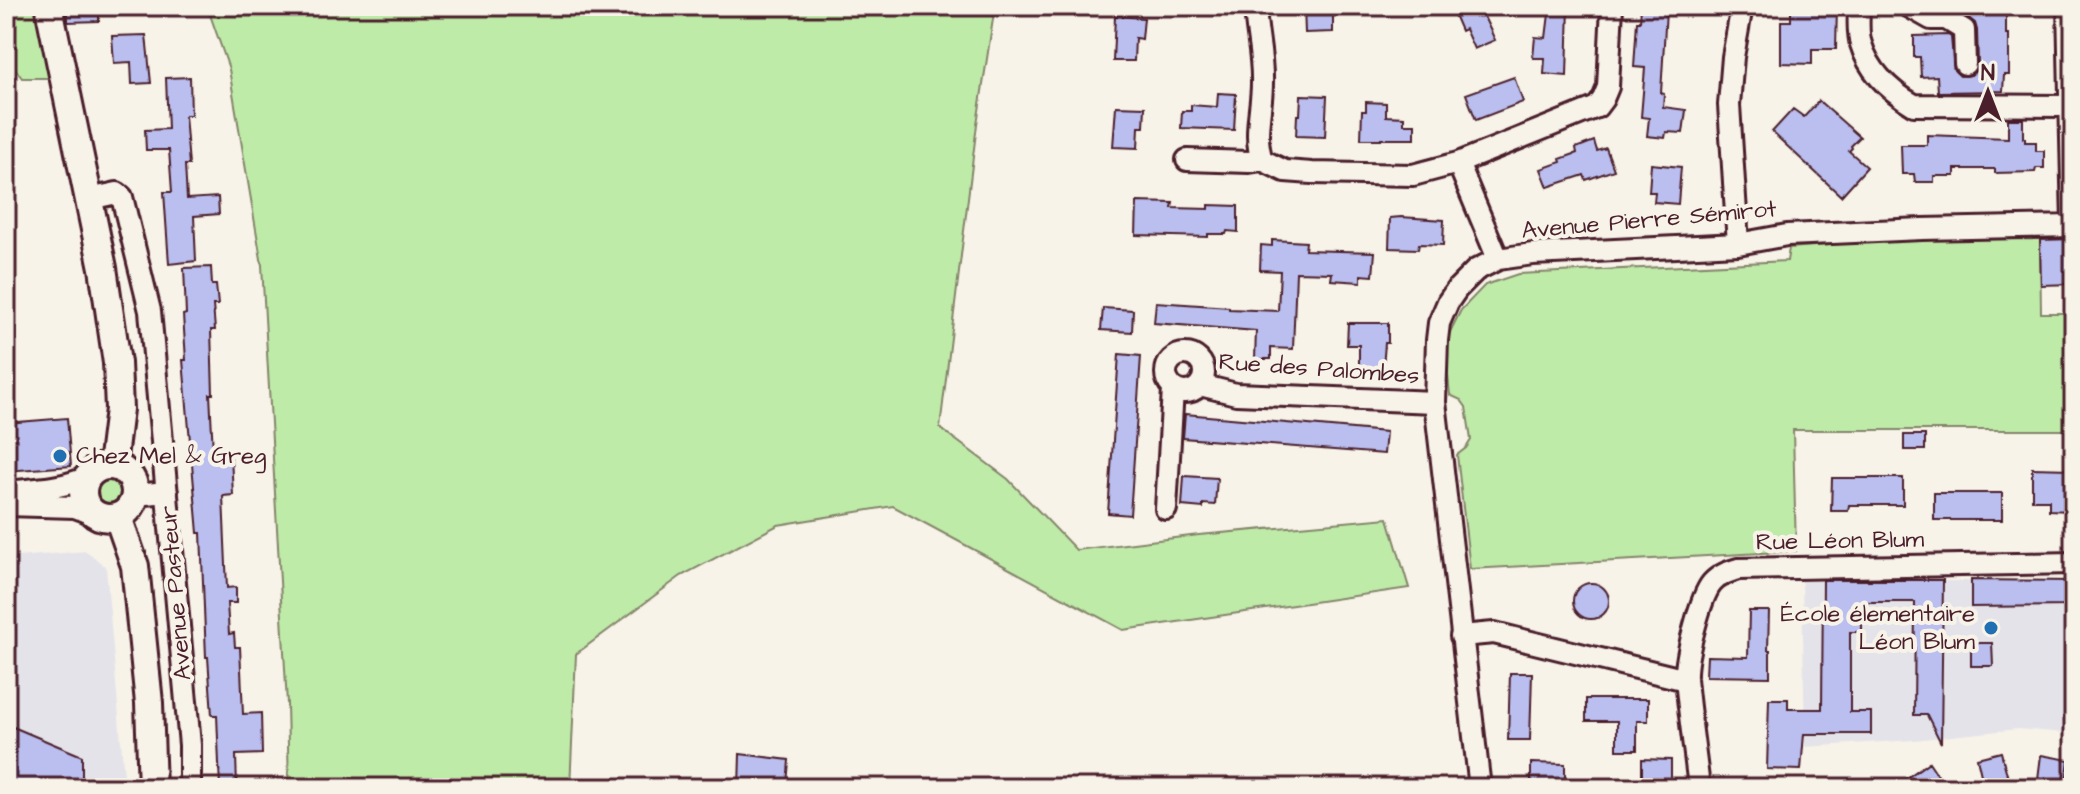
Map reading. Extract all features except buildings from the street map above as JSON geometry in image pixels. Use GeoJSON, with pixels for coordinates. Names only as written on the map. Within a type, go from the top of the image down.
{"type":"FeatureCollection","features":[{"type":"Feature","properties":{"kind":"main road"},"geometry":{"type":"LineString","coordinates":[[50,6],[103,268],[117,363],[119,409],[112,466]]}},
{"type":"Feature","properties":{"kind":"main road"},"geometry":{"type":"LineString","coordinates":[[112,466],[128,473],[133,480],[135,495],[132,506],[106,515],[88,508],[83,492],[87,477],[98,468],[112,466]]}},
{"type":"Feature","properties":{"kind":"main road","name":"Avenue Pasteur"},"geometry":{"type":"LineString","coordinates":[[106,515],[135,566],[149,703],[152,788]]}},
{"type":"Feature","properties":{"kind":"street"},"geometry":{"type":"LineString","coordinates":[[1255,6],[1261,59],[1258,148],[1262,160]]}},
{"type":"Feature","properties":{"kind":"street"},"geometry":{"type":"LineString","coordinates":[[1187,160],[1262,160],[1285,171],[1413,175],[1458,163],[1597,107],[1608,87],[1612,6]]}},
{"type":"Feature","properties":{"kind":"street"},"geometry":{"type":"LineString","coordinates":[[1738,244],[1729,105],[1742,6]]}},
{"type":"Feature","properties":{"kind":"street"},"geometry":{"type":"LineString","coordinates":[[1859,6],[1860,43],[1874,71],[1895,94],[1914,105],[2069,106]]}},
{"type":"Feature","properties":{"kind":"street"},"geometry":{"type":"LineString","coordinates":[[1908,6],[1931,19],[1946,19],[1964,30],[1965,64]]}},
{"type":"Feature","properties":{"kind":"street"},"geometry":{"type":"LineString","coordinates":[[2068,6],[2074,226]]}},
{"type":"Feature","properties":{"kind":"street"},"geometry":{"type":"LineString","coordinates":[[1458,163],[1498,259]]}},
{"type":"Feature","properties":{"kind":"street","name":"Avenue Pasteur"},"geometry":{"type":"LineString","coordinates":[[89,199],[117,193],[122,197],[150,311],[190,745],[190,788]]}},
{"type":"Feature","properties":{"kind":"street","name":"Avenue Pierre Sémirot"},"geometry":{"type":"LineString","coordinates":[[1480,788],[1435,402],[1439,323],[1457,289],[1476,270],[1498,259],[1533,254],[1738,244],[1787,235],[2074,226]]}},
{"type":"Feature","properties":{"kind":"street"},"geometry":{"type":"LineString","coordinates":[[1166,509],[1173,389],[1167,379],[1167,368],[1176,356],[1194,356],[1201,364],[1204,376],[1200,385],[1191,391],[1173,389]]}},
{"type":"Feature","properties":{"kind":"street","name":"Rue des Palombes"},"geometry":{"type":"LineString","coordinates":[[1200,385],[1236,394],[1435,402]]}},
{"type":"Feature","properties":{"kind":"street"},"geometry":{"type":"LineString","coordinates":[[6,492],[50,488],[87,477]]}},
{"type":"Feature","properties":{"kind":"street"},"geometry":{"type":"LineString","coordinates":[[135,495],[167,492]]}},
{"type":"Feature","properties":{"kind":"street"},"geometry":{"type":"LineString","coordinates":[[6,505],[75,507],[106,515]]}},
{"type":"Feature","properties":{"kind":"street","name":"Rue Léon Blum"},"geometry":{"type":"LineString","coordinates":[[1699,788],[1686,680],[1687,660],[1704,596],[1718,577],[1738,569],[1753,568],[2074,563]]}},
{"type":"Feature","properties":{"kind":"street"},"geometry":{"type":"LineString","coordinates":[[1461,636],[1494,633],[1686,680]]}},
{"type":"Feature","properties":{"kind":"shaded area"},"geometry":{"type":"Polygon","coordinates":[[[86,551],[106,567],[125,788],[6,788],[6,558],[86,551]]]}},
{"type":"Feature","properties":{"kind":"shaded area"},"geometry":{"type":"Polygon","coordinates":[[[2070,572],[2074,572],[2074,674],[2066,675],[2066,733],[2018,729],[1805,747],[1802,581],[2067,581],[2070,572]]]}},
{"type":"Feature","properties":{"kind":"green space"},"geometry":{"type":"Polygon","coordinates":[[[6,6],[44,6],[49,78],[22,78],[6,56],[6,6]]]}},
{"type":"Feature","properties":{"kind":"green space"},"geometry":{"type":"Polygon","coordinates":[[[207,6],[995,6],[977,124],[940,428],[1008,479],[1076,550],[1388,518],[1409,588],[1123,630],[893,506],[778,525],[681,576],[576,654],[570,788],[293,788],[289,786],[262,265],[229,69],[207,6]]]}},
{"type":"Feature","properties":{"kind":"green space"},"geometry":{"type":"Polygon","coordinates":[[[2040,239],[2041,313],[2074,313],[2074,430],[1793,430],[1796,551],[1470,569],[1457,455],[1471,440],[1466,407],[1461,400],[1450,395],[1445,347],[1461,310],[1485,285],[1518,274],[1787,261],[1789,248],[1892,240],[2040,239]]]}},
{"type":"Feature","properties":{"kind":"green space"},"geometry":{"type":"Polygon","coordinates":[[[109,478],[119,482],[123,492],[119,502],[109,506],[99,502],[95,492],[99,482],[109,478]]]}},
{"type":"Feature","properties":{"kind":"place","name":"Chez Mel & Greg"},"geometry":{"type":"Point","coordinates":[60,456]}},
{"type":"Feature","properties":{"kind":"place","name":"École élementaire Léon Blum"},"geometry":{"type":"Point","coordinates":[1991,628]}}]}
